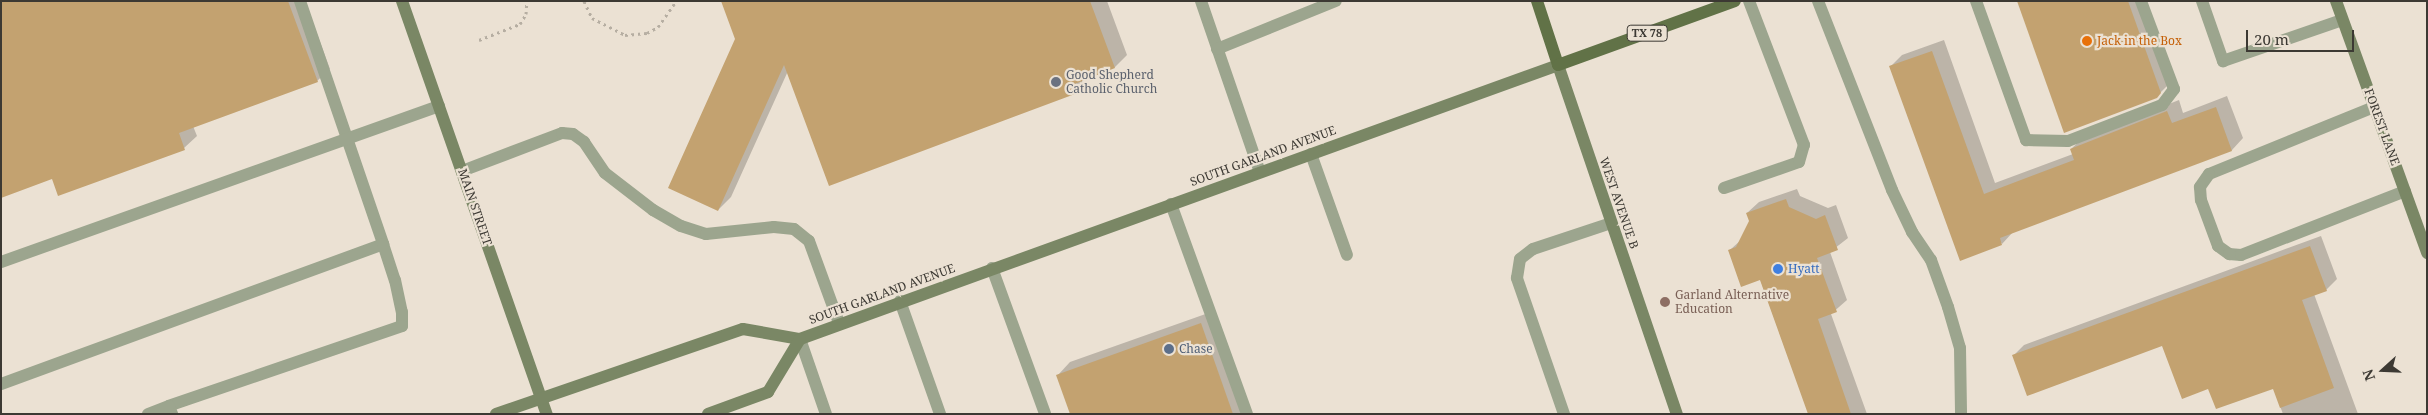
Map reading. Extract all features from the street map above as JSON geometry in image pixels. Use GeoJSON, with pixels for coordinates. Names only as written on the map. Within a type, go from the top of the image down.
{"type":"FeatureCollection","features":[{"type":"Feature","properties":{"kind":"main road","name":"MAIN STREET"},"geometry":{"type":"LineString","coordinates":[[402,1],[547,414]]}},
{"type":"Feature","properties":{"kind":"main road","name":"WEST AVENUE B"},"geometry":{"type":"LineString","coordinates":[[1537,1],[1676,414]]}},
{"type":"Feature","properties":{"kind":"main road","name":"SOUTH GARLAND AVENUE"},"geometry":{"type":"LineString","coordinates":[[496,414],[743,329],[800,339],[839,323],[1735,1]]}},
{"type":"Feature","properties":{"kind":"main road","name":"FOREST LANE"},"geometry":{"type":"LineString","coordinates":[[2336,1],[2427,254]]}},
{"type":"Feature","properties":{"kind":"main road","name":"SOUTH GARLAND AVENUE"},"geometry":{"type":"LineString","coordinates":[[708,414],[768,392],[800,339]]}},
{"type":"Feature","properties":{"kind":"street"},"geometry":{"type":"LineString","coordinates":[[148,414],[170,410],[402,326],[402,312],[395,280],[300,1]]}},
{"type":"Feature","properties":{"kind":"street"},"geometry":{"type":"LineString","coordinates":[[1201,1],[1260,172]]}},
{"type":"Feature","properties":{"kind":"street"},"geometry":{"type":"LineString","coordinates":[[1218,49],[1336,1]]}},
{"type":"Feature","properties":{"kind":"street"},"geometry":{"type":"LineString","coordinates":[[1724,188],[1799,162],[1804,145],[1749,1]]}},
{"type":"Feature","properties":{"kind":"street"},"geometry":{"type":"LineString","coordinates":[[1818,1],[1892,190],[1912,232],[1931,260],[1948,307],[1960,348],[1961,414]]}},
{"type":"Feature","properties":{"kind":"street"},"geometry":{"type":"LineString","coordinates":[[1976,1],[2026,140],[2068,141],[2162,105],[2174,89],[2141,1]]}},
{"type":"Feature","properties":{"kind":"street"},"geometry":{"type":"LineString","coordinates":[[2202,1],[2223,61],[2342,20]]}},
{"type":"Feature","properties":{"kind":"street"},"geometry":{"type":"LineString","coordinates":[[1,262],[439,106]]}},
{"type":"Feature","properties":{"kind":"street"},"geometry":{"type":"LineString","coordinates":[[2374,107],[2209,174],[2200,187],[2201,200],[2207,218],[2218,246],[2229,254],[2241,255],[2405,191]]}},
{"type":"Feature","properties":{"kind":"street"},"geometry":{"type":"LineString","coordinates":[[462,171],[553,136],[573,134],[584,142],[605,173],[645,205],[680,226],[706,234],[774,227],[794,229],[810,241],[839,323]]}},
{"type":"Feature","properties":{"kind":"street"},"geometry":{"type":"LineString","coordinates":[[1311,154],[1347,255]]}},
{"type":"Feature","properties":{"kind":"street"},"geometry":{"type":"LineString","coordinates":[[1171,204],[1247,414]]}},
{"type":"Feature","properties":{"kind":"street"},"geometry":{"type":"LineString","coordinates":[[1564,414],[1517,278],[1520,259],[1533,249],[1611,223]]}},
{"type":"Feature","properties":{"kind":"street"},"geometry":{"type":"LineString","coordinates":[[1,384],[382,244]]}},
{"type":"Feature","properties":{"kind":"street"},"geometry":{"type":"LineString","coordinates":[[992,268],[1045,414]]}},
{"type":"Feature","properties":{"kind":"street"},"geometry":{"type":"LineString","coordinates":[[900,301],[940,414]]}},
{"type":"Feature","properties":{"kind":"street"},"geometry":{"type":"LineString","coordinates":[[800,339],[826,414]]}},
{"type":"Feature","properties":{"kind":"path"},"geometry":{"type":"LineString","coordinates":[[479,40],[520,24],[526,14],[527,1]]}},
{"type":"Feature","properties":{"kind":"path"},"geometry":{"type":"LineString","coordinates":[[584,1],[592,18],[625,35],[646,33],[658,27],[676,1]]}},
{"type":"Feature","properties":{"kind":"building"},"geometry":{"type":"Polygon","coordinates":[[[1,1],[288,1],[318,82],[179,133],[185,150],[58,196],[52,179],[1,198],[1,1]]]}},
{"type":"Feature","properties":{"kind":"building"},"geometry":{"type":"Polygon","coordinates":[[[721,1],[1090,1],[1115,68],[1072,85],[1075,94],[829,186],[784,65],[718,211],[668,188],[735,39],[721,1]]]}},
{"type":"Feature","properties":{"kind":"building","name":"Jack in the Box"},"geometry":{"type":"Polygon","coordinates":[[[2017,1],[2128,1],[2161,93],[2157,98],[2064,133],[2017,1]]]}},
{"type":"Feature","properties":{"kind":"building"},"geometry":{"type":"Polygon","coordinates":[[[1932,51],[1984,194],[2074,160],[2070,149],[2167,111],[2172,123],[2216,107],[2232,151],[2000,238],[2002,245],[1960,261],[1889,66],[1932,51]]]}},
{"type":"Feature","properties":{"kind":"building","name":"Hyatt"},"geometry":{"type":"Polygon","coordinates":[[[1786,199],[1789,207],[1816,219],[1825,215],[1838,250],[1817,258],[1837,312],[1818,319],[1851,414],[1808,414],[1760,280],[1741,287],[1728,250],[1736,247],[1749,221],[1746,213],[1786,199]]]}},
{"type":"Feature","properties":{"kind":"building"},"geometry":{"type":"Polygon","coordinates":[[[2310,246],[2327,291],[2302,300],[2334,388],[2280,408],[2273,389],[2216,409],[2208,389],[2182,399],[2162,346],[2027,396],[2012,355],[2310,246]]]}},
{"type":"Feature","properties":{"kind":"building","name":"Chase"},"geometry":{"type":"Polygon","coordinates":[[[1201,323],[1233,414],[1070,414],[1056,375],[1201,323]]]}},
{"type":"Feature","properties":{"kind":"place","name":"Jack in the Box"},"geometry":{"type":"Point","coordinates":[2087,41]}},
{"type":"Feature","properties":{"kind":"place","name":"Good Shepherd Catholic Church"},"geometry":{"type":"Point","coordinates":[1056,82]}},
{"type":"Feature","properties":{"kind":"place","name":"Hyatt"},"geometry":{"type":"Point","coordinates":[1778,269]}},
{"type":"Feature","properties":{"kind":"place","name":"Garland Alternative Education"},"geometry":{"type":"Point","coordinates":[1665,302]}},
{"type":"Feature","properties":{"kind":"place","name":"Chase"},"geometry":{"type":"Point","coordinates":[1169,349]}}]}
